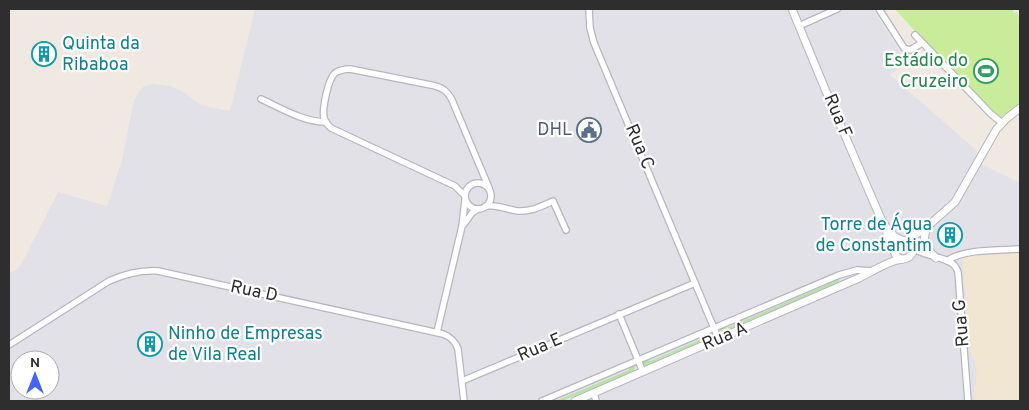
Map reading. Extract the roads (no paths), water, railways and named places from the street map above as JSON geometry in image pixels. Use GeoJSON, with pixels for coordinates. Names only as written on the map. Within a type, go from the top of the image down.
{"type":"FeatureCollection","features":[{"type":"Feature","properties":{"kind":"street","name":"Rua C"},"geometry":{"type":"LineString","coordinates":[[589,9],[590,28],[594,42],[719,340]]}},
{"type":"Feature","properties":{"kind":"street","name":"Rua F"},"geometry":{"type":"LineString","coordinates":[[792,9],[894,250]]}},
{"type":"Feature","properties":{"kind":"street"},"geometry":{"type":"LineString","coordinates":[[799,26],[837,9]]}},
{"type":"Feature","properties":{"kind":"street"},"geometry":{"type":"LineString","coordinates":[[879,9],[904,48],[910,50],[922,43]]}},
{"type":"Feature","properties":{"kind":"street"},"geometry":{"type":"LineString","coordinates":[[915,35],[1002,123]]}},
{"type":"Feature","properties":{"kind":"street"},"geometry":{"type":"LineString","coordinates":[[486,206],[491,196],[489,188],[452,100],[445,90],[438,86],[354,70],[341,70],[334,75],[329,84],[324,113],[326,122],[331,128],[455,186],[469,186],[475,183],[482,183],[489,188]]}},
{"type":"Feature","properties":{"kind":"street"},"geometry":{"type":"LineString","coordinates":[[261,98],[307,120],[326,122]]}},
{"type":"Feature","properties":{"kind":"street"},"geometry":{"type":"LineString","coordinates":[[873,270],[886,260],[897,244],[927,227],[950,207],[959,196],[994,134],[1002,123],[1020,108]]}},
{"type":"Feature","properties":{"kind":"street"},"geometry":{"type":"LineString","coordinates":[[475,183],[481,170]]}},
{"type":"Feature","properties":{"kind":"street"},"geometry":{"type":"LineString","coordinates":[[455,186],[470,206],[478,209]]}},
{"type":"Feature","properties":{"kind":"street"},"geometry":{"type":"LineString","coordinates":[[437,332],[462,226],[465,192],[469,186]]}},
{"type":"Feature","properties":{"kind":"street"},"geometry":{"type":"LineString","coordinates":[[491,196],[502,206]]}},
{"type":"Feature","properties":{"kind":"street"},"geometry":{"type":"LineString","coordinates":[[462,226],[472,213],[486,206],[496,205],[525,211],[553,201],[566,230]]}},
{"type":"Feature","properties":{"kind":"street"},"geometry":{"type":"LineString","coordinates":[[883,222],[892,234],[909,243],[923,254],[947,261],[954,256],[965,253],[1020,249]]}},
{"type":"Feature","properties":{"kind":"street"},"geometry":{"type":"LineString","coordinates":[[905,259],[912,254],[912,247],[927,227]]}},
{"type":"Feature","properties":{"kind":"street"},"geometry":{"type":"LineString","coordinates":[[927,227],[924,234],[925,244],[936,258]]}},
{"type":"Feature","properties":{"kind":"street"},"geometry":{"type":"LineString","coordinates":[[894,250],[897,256],[905,259]]}},
{"type":"Feature","properties":{"kind":"street"},"geometry":{"type":"LineString","coordinates":[[542,401],[839,275],[860,270],[873,270],[894,260],[918,256],[936,258]]}},
{"type":"Feature","properties":{"kind":"street","name":"Rua G"},"geometry":{"type":"LineString","coordinates":[[947,261],[954,265],[958,272],[968,401]]}},
{"type":"Feature","properties":{"kind":"street","name":"Rua D"},"geometry":{"type":"LineString","coordinates":[[9,345],[109,281],[141,270],[158,271],[437,332],[449,337],[457,345],[459,353],[464,401]]}},
{"type":"Feature","properties":{"kind":"street","name":"Rua A"},"geometry":{"type":"LineString","coordinates":[[575,401],[719,340],[873,270]]}},
{"type":"Feature","properties":{"kind":"street","name":"Rua E"},"geometry":{"type":"LineString","coordinates":[[462,381],[695,283]]}},
{"type":"Feature","properties":{"kind":"street"},"geometry":{"type":"LineString","coordinates":[[619,314],[643,372]]}},
{"type":"Feature","properties":{"kind":"street"},"geometry":{"type":"LineString","coordinates":[[594,394],[596,401]]}},
{"type":"Feature","properties":{"kind":"place","name":"Quinta da Ribaboa"},"geometry":{"type":"Point","coordinates":[44,54]}},
{"type":"Feature","properties":{"kind":"place","name":"Estádio do Cruzeiro"},"geometry":{"type":"Point","coordinates":[986,71]}},
{"type":"Feature","properties":{"kind":"place","name":"DHL"},"geometry":{"type":"Point","coordinates":[589,130]}},
{"type":"Feature","properties":{"kind":"place","name":"Torre de Água de Constantim"},"geometry":{"type":"Point","coordinates":[950,235]}},
{"type":"Feature","properties":{"kind":"place","name":"Ninho de Empresas de Vila Real"},"geometry":{"type":"Point","coordinates":[150,344]}}]}
